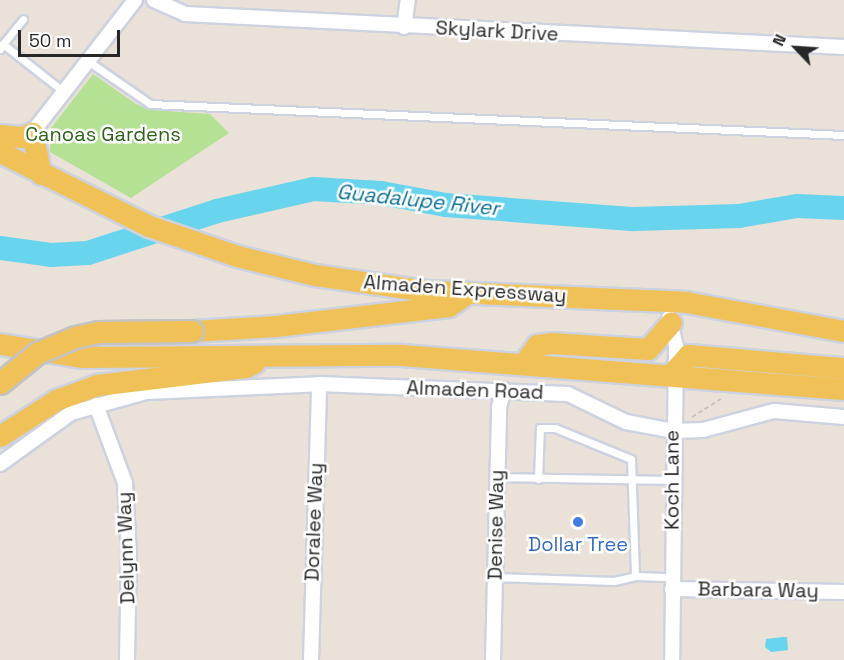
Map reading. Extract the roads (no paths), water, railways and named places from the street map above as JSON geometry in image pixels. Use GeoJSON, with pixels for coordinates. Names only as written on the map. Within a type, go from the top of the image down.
{"type":"FeatureCollection","features":[{"type":"Feature","properties":{"kind":"main road"},"geometry":{"type":"LineString","coordinates":[[0,135],[22,137],[32,133],[41,174]]}},
{"type":"Feature","properties":{"kind":"main road","name":"Almaden Expressway"},"geometry":{"type":"LineString","coordinates":[[0,152],[122,215],[184,240],[285,268],[380,286],[467,294],[666,301],[739,309],[844,331]]}},
{"type":"Feature","properties":{"kind":"main road"},"geometry":{"type":"LineString","coordinates":[[0,383],[37,353],[75,337],[98,332],[192,331],[276,326],[449,306],[467,294]]}},
{"type":"Feature","properties":{"kind":"main road"},"geometry":{"type":"LineString","coordinates":[[524,363],[537,345],[551,343],[648,349],[671,323]]}},
{"type":"Feature","properties":{"kind":"main road"},"geometry":{"type":"LineString","coordinates":[[0,344],[81,357],[401,355],[844,389]]}},
{"type":"Feature","properties":{"kind":"main road"},"geometry":{"type":"LineString","coordinates":[[672,374],[688,355],[844,368]]}},
{"type":"Feature","properties":{"kind":"main road"},"geometry":{"type":"LineString","coordinates":[[0,436],[56,400],[97,385],[246,367],[267,356]]}},
{"type":"Feature","properties":{"kind":"street"},"geometry":{"type":"LineString","coordinates":[[32,133],[135,0]]}},
{"type":"Feature","properties":{"kind":"street","name":"Skylark Drive"},"geometry":{"type":"LineString","coordinates":[[154,0],[184,14],[404,27],[844,47]]}},
{"type":"Feature","properties":{"kind":"street"},"geometry":{"type":"LineString","coordinates":[[404,27],[408,0]]}},
{"type":"Feature","properties":{"kind":"street","name":"Koch Lane"},"geometry":{"type":"LineString","coordinates":[[666,301],[676,346],[672,374],[672,660]]}},
{"type":"Feature","properties":{"kind":"street","name":"Almaden Road"},"geometry":{"type":"LineString","coordinates":[[0,464],[56,421],[96,405],[146,392],[319,384],[568,394],[626,422],[673,430],[703,430],[774,411],[844,417]]}},
{"type":"Feature","properties":{"kind":"street","name":"Doralee Way"},"geometry":{"type":"LineString","coordinates":[[311,660],[319,384]]}},
{"type":"Feature","properties":{"kind":"street","name":"Denise Way"},"geometry":{"type":"LineString","coordinates":[[493,660],[499,407],[504,390]]}},
{"type":"Feature","properties":{"kind":"street","name":"Delynn Way"},"geometry":{"type":"LineString","coordinates":[[96,405],[124,483],[129,554],[127,660]]}},
{"type":"Feature","properties":{"kind":"street","name":"Barbara Way"},"geometry":{"type":"LineString","coordinates":[[672,583],[844,592]]}},
{"type":"Feature","properties":{"kind":"lane"},"geometry":{"type":"LineString","coordinates":[[23,19],[2,46],[64,92]]}},
{"type":"Feature","properties":{"kind":"lane"},"geometry":{"type":"LineString","coordinates":[[88,61],[150,104],[844,135]]}},
{"type":"Feature","properties":{"kind":"lane"},"geometry":{"type":"LineString","coordinates":[[538,479],[540,428],[555,428],[631,459],[634,480],[636,576]]}},
{"type":"Feature","properties":{"kind":"lane"},"geometry":{"type":"LineString","coordinates":[[497,477],[672,480]]}},
{"type":"Feature","properties":{"kind":"lane"},"geometry":{"type":"LineString","coordinates":[[495,577],[614,581],[636,576],[672,583]]}},
{"type":"Feature","properties":{"kind":"water"},"geometry":{"type":"Polygon","coordinates":[[[787,637],[788,650],[771,652],[765,647],[766,639],[787,637]]]}},
{"type":"Feature","properties":{"kind":"waterway","name":"Guadalupe River"},"geometry":{"type":"LineString","coordinates":[[0,248],[51,255],[88,253],[217,211],[314,189],[381,193],[446,205],[634,219],[739,216],[797,206],[844,208]]}},
{"type":"Feature","properties":{"kind":"place","name":"Dollar Tree"},"geometry":{"type":"Point","coordinates":[578,522]}},
{"type":"Feature","properties":{"kind":"park label","name":"Canoas Gardens"},"geometry":{"type":"Point","coordinates":[103,134]}}]}
